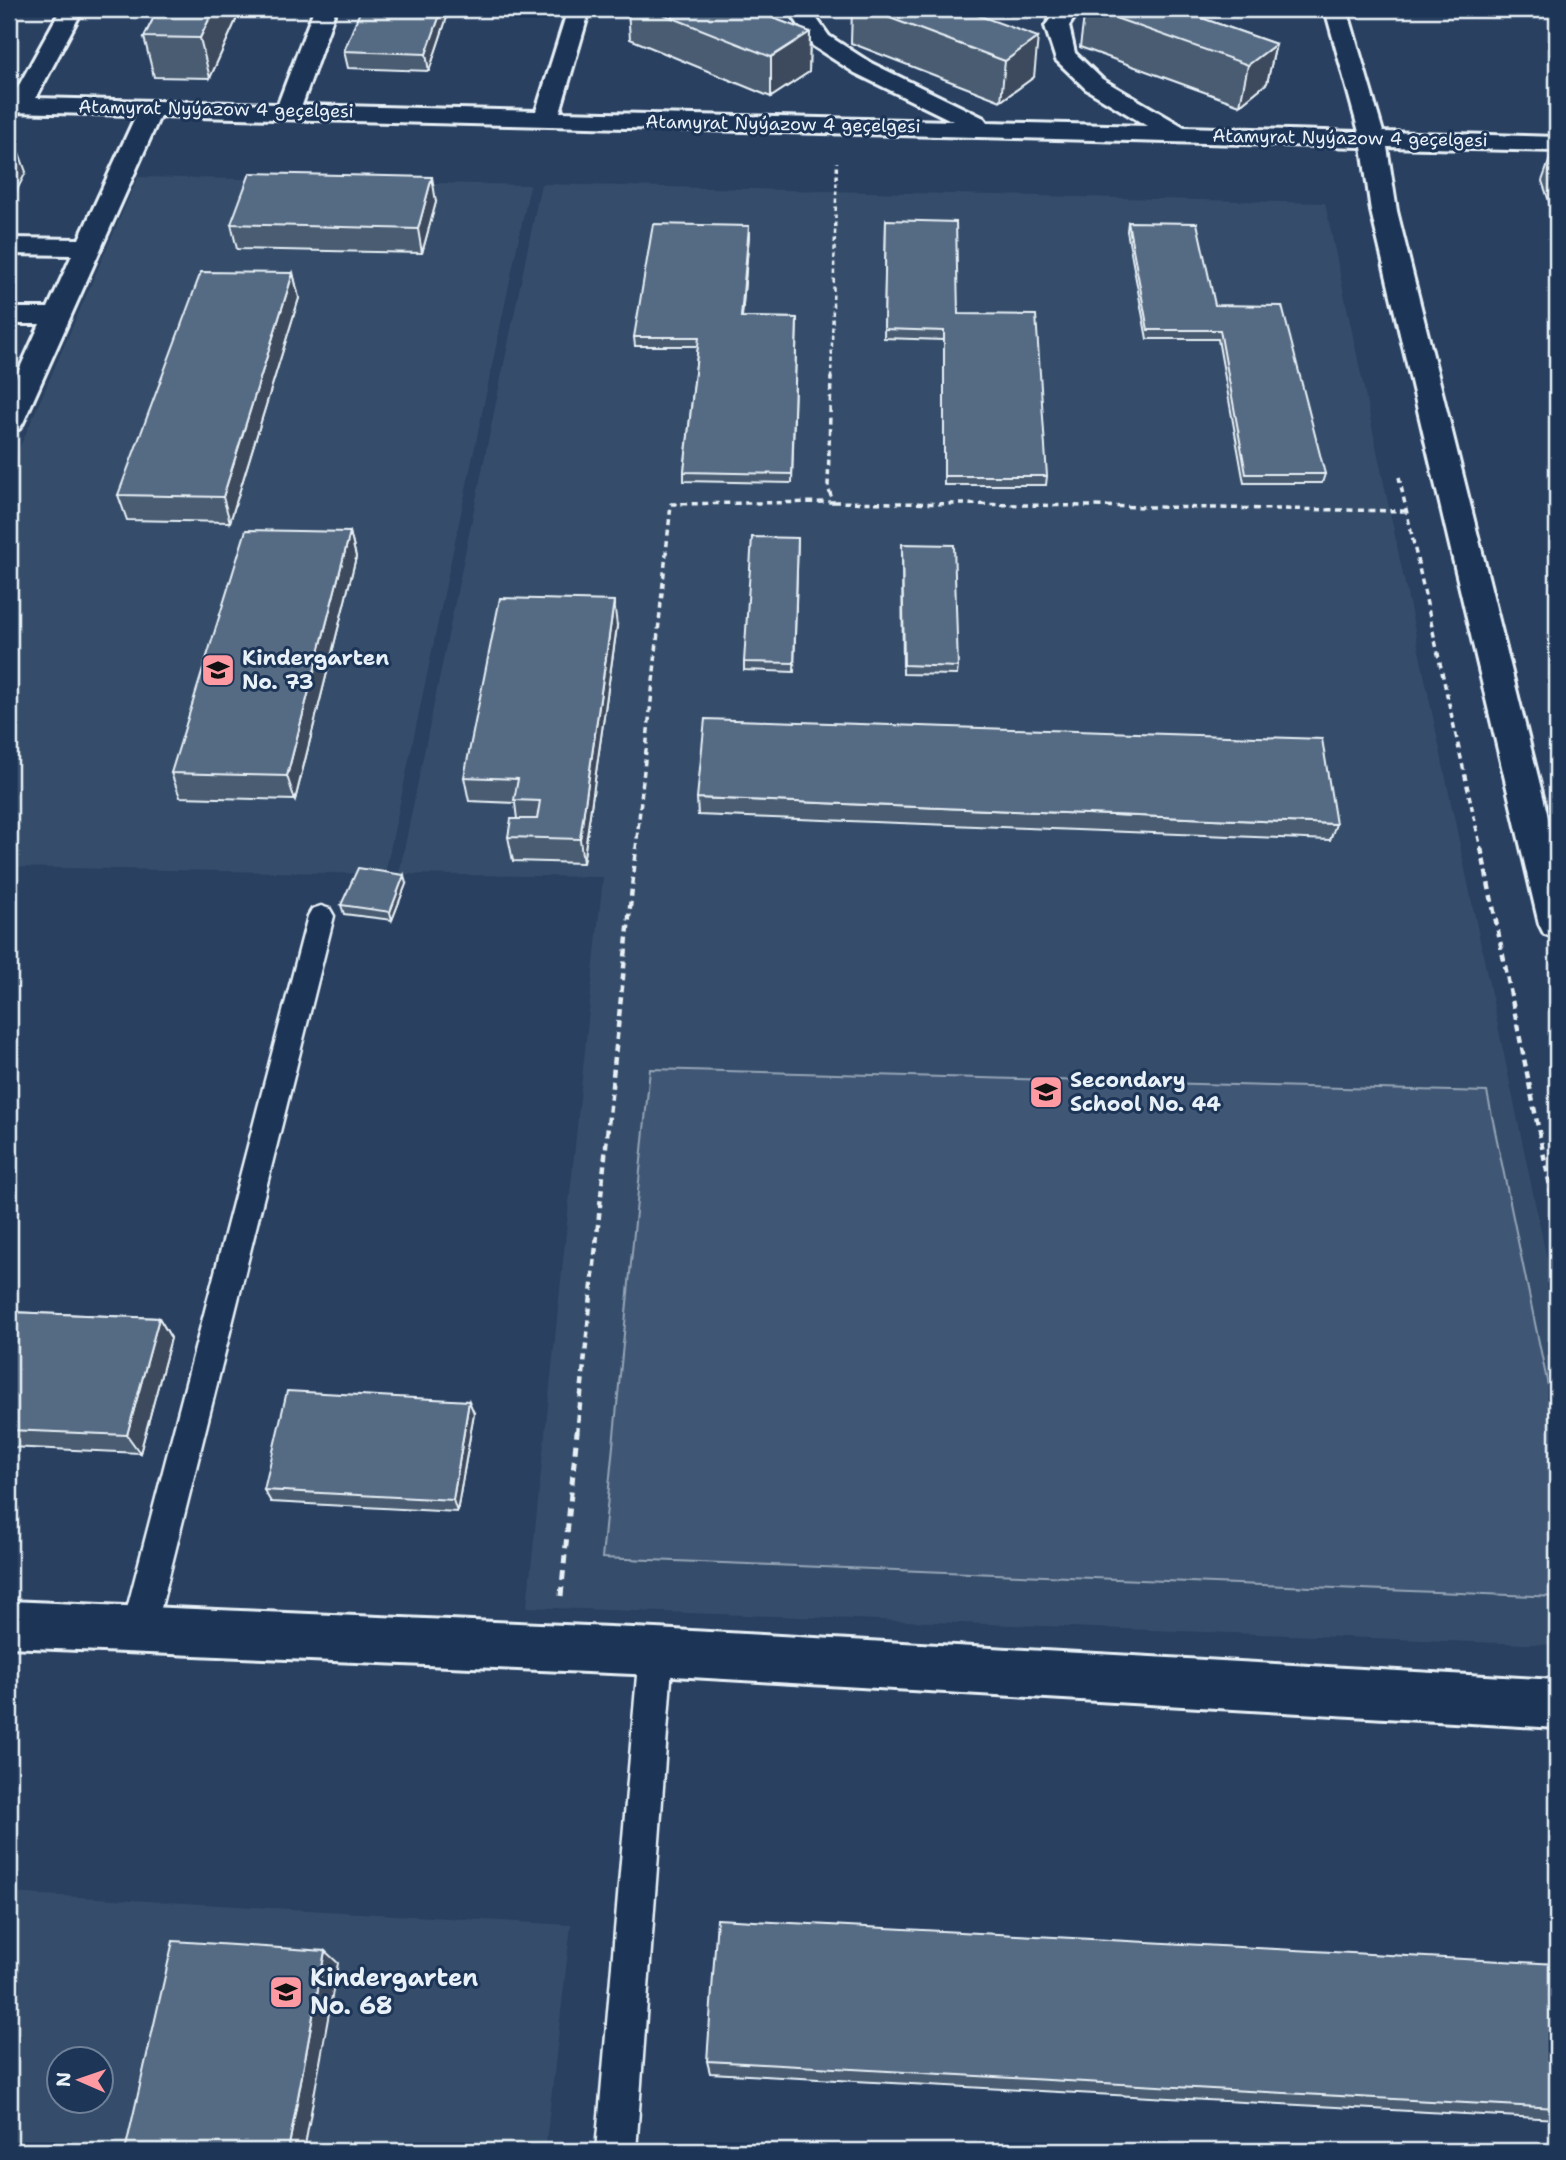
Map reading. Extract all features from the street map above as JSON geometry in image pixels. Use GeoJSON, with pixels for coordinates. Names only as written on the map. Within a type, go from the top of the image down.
{"type":"FeatureCollection","features":[{"type":"Feature","properties":{"kind":"street"},"geometry":{"type":"LineString","coordinates":[[14,105],[72,9]]}},
{"type":"Feature","properties":{"kind":"street"},"geometry":{"type":"LineString","coordinates":[[288,111],[325,9]]}},
{"type":"Feature","properties":{"kind":"street"},"geometry":{"type":"LineString","coordinates":[[546,118],[579,9]]}},
{"type":"Feature","properties":{"kind":"street"},"geometry":{"type":"LineString","coordinates":[[799,9],[821,41],[853,61],[986,129]]}},
{"type":"Feature","properties":{"kind":"street"},"geometry":{"type":"LineString","coordinates":[[1069,9],[1057,26],[1064,55],[1094,84],[1177,134]]}},
{"type":"Feature","properties":{"kind":"street"},"geometry":{"type":"LineString","coordinates":[[1336,9],[1373,139],[1384,211],[1557,924]]}},
{"type":"Feature","properties":{"kind":"street","name":"Atamyrat Nyýazow 4 geçelgesi"},"geometry":{"type":"LineString","coordinates":[[14,105],[1557,144]]}},
{"type":"Feature","properties":{"kind":"street"},"geometry":{"type":"LineString","coordinates":[[9,423],[14,396],[56,316],[152,107]]}},
{"type":"Feature","properties":{"kind":"street"},"geometry":{"type":"LineString","coordinates":[[9,246],[88,247]]}},
{"type":"Feature","properties":{"kind":"street"},"geometry":{"type":"LineString","coordinates":[[9,316],[56,316]]}},
{"type":"Feature","properties":{"kind":"street"},"geometry":{"type":"LineString","coordinates":[[9,1624],[656,1652],[1557,1704]]}},
{"type":"Feature","properties":{"kind":"lane"},"geometry":{"type":"LineString","coordinates":[[139,1628],[321,916]]}},
{"type":"Feature","properties":{"kind":"lane"},"geometry":{"type":"LineString","coordinates":[[615,2151],[656,1652]]}},
{"type":"Feature","properties":{"kind":"path"},"geometry":{"type":"LineString","coordinates":[[833,502],[828,487],[838,191],[836,150]]}},
{"type":"Feature","properties":{"kind":"path"},"geometry":{"type":"LineString","coordinates":[[1398,471],[1474,815],[1557,1220]]}},
{"type":"Feature","properties":{"kind":"path"},"geometry":{"type":"LineString","coordinates":[[556,1647],[671,503],[833,502],[1406,511]]}},
{"type":"Feature","properties":{"kind":"shaded area","name":"Kindergarten No. 73"},"geometry":{"type":"Polygon","coordinates":[[[138,177],[530,185],[385,874],[9,867],[9,472],[138,177]]]}},
{"type":"Feature","properties":{"kind":"shaded area","name":"Secondary School No. 44"},"geometry":{"type":"Polygon","coordinates":[[[541,184],[1325,203],[1557,1307],[1557,1645],[527,1607],[603,877],[399,874],[541,184]]]}},
{"type":"Feature","properties":{"kind":"shaded area"},"geometry":{"type":"Polygon","coordinates":[[[650,1069],[1487,1092],[1557,1429],[1557,1597],[602,1558],[650,1069]]]}},
{"type":"Feature","properties":{"kind":"shaded area","name":"Kindergarten No. 68"},"geometry":{"type":"Polygon","coordinates":[[[9,1893],[571,1925],[545,2151],[9,2151],[9,1893]]]}},
{"type":"Feature","properties":{"kind":"building"},"geometry":{"type":"Polygon","coordinates":[[[158,9],[214,9],[200,38],[144,37],[158,9]]]}},
{"type":"Feature","properties":{"kind":"building"},"geometry":{"type":"Polygon","coordinates":[[[361,9],[442,9],[426,54],[344,51],[361,9]]]}},
{"type":"Feature","properties":{"kind":"building"},"geometry":{"type":"Polygon","coordinates":[[[650,9],[749,9],[810,32],[771,57],[650,9]]]}},
{"type":"Feature","properties":{"kind":"building"},"geometry":{"type":"Polygon","coordinates":[[[866,9],[961,9],[1038,37],[1005,61],[866,9]]]}},
{"type":"Feature","properties":{"kind":"building"},"geometry":{"type":"Polygon","coordinates":[[[1090,9],[1176,9],[1276,44],[1248,65],[1090,9]]]}},
{"type":"Feature","properties":{"kind":"building"},"geometry":{"type":"Polygon","coordinates":[[[9,147],[17,147],[9,164],[9,147]]]}},
{"type":"Feature","properties":{"kind":"building"},"geometry":{"type":"Polygon","coordinates":[[[1551,156],[1557,156],[1557,174],[1551,156]]]}},
{"type":"Feature","properties":{"kind":"building"},"geometry":{"type":"Polygon","coordinates":[[[250,173],[432,177],[418,229],[231,224],[250,173]]]}},
{"type":"Feature","properties":{"kind":"building"},"geometry":{"type":"Polygon","coordinates":[[[886,220],[956,222],[958,314],[1036,315],[1047,476],[944,476],[944,331],[884,329],[886,220]]]}},
{"type":"Feature","properties":{"kind":"building"},"geometry":{"type":"Polygon","coordinates":[[[1128,222],[1197,223],[1215,305],[1282,306],[1325,474],[1246,474],[1220,330],[1148,330],[1128,222]]]}},
{"type":"Feature","properties":{"kind":"building"},"geometry":{"type":"Polygon","coordinates":[[[653,224],[749,226],[741,317],[797,318],[792,474],[684,472],[699,337],[634,337],[653,224]]]}},
{"type":"Feature","properties":{"kind":"building"},"geometry":{"type":"Polygon","coordinates":[[[201,272],[293,273],[223,497],[118,495],[201,272]]]}},
{"type":"Feature","properties":{"kind":"building"},"geometry":{"type":"Polygon","coordinates":[[[246,530],[350,532],[287,776],[171,773],[246,530]]]}},
{"type":"Feature","properties":{"kind":"building"},"geometry":{"type":"Polygon","coordinates":[[[752,537],[798,538],[794,663],[744,662],[752,537]]]}},
{"type":"Feature","properties":{"kind":"building"},"geometry":{"type":"Polygon","coordinates":[[[902,544],[954,545],[958,667],[904,665],[902,544]]]}},
{"type":"Feature","properties":{"kind":"building"},"geometry":{"type":"Polygon","coordinates":[[[500,598],[614,601],[580,839],[508,837],[511,819],[537,819],[540,801],[514,800],[518,779],[464,777],[500,598]]]}},
{"type":"Feature","properties":{"kind":"building"},"geometry":{"type":"Polygon","coordinates":[[[705,719],[1322,739],[1336,824],[697,798],[705,719]]]}},
{"type":"Feature","properties":{"kind":"building"},"geometry":{"type":"Polygon","coordinates":[[[358,868],[404,875],[390,912],[341,905],[358,868]]]}},
{"type":"Feature","properties":{"kind":"building"},"geometry":{"type":"Polygon","coordinates":[[[9,1312],[159,1318],[127,1435],[9,1430],[9,1312]]]}},
{"type":"Feature","properties":{"kind":"building"},"geometry":{"type":"Polygon","coordinates":[[[287,1391],[469,1401],[453,1500],[264,1490],[287,1391]]]}},
{"type":"Feature","properties":{"kind":"building"},"geometry":{"type":"Polygon","coordinates":[[[717,1919],[1557,1964],[1557,2108],[707,2061],[717,1919]]]}},
{"type":"Feature","properties":{"kind":"building"},"geometry":{"type":"Polygon","coordinates":[[[173,1941],[325,1951],[288,2151],[125,2151],[173,1941]]]}},
{"type":"Feature","properties":{"kind":"place","name":"Kindergarten No. 73"},"geometry":{"type":"Point","coordinates":[218,670]}},
{"type":"Feature","properties":{"kind":"place","name":"Secondary School No. 44"},"geometry":{"type":"Point","coordinates":[1046,1092]}},
{"type":"Feature","properties":{"kind":"place","name":"Kindergarten No. 68"},"geometry":{"type":"Point","coordinates":[286,1992]}}]}
